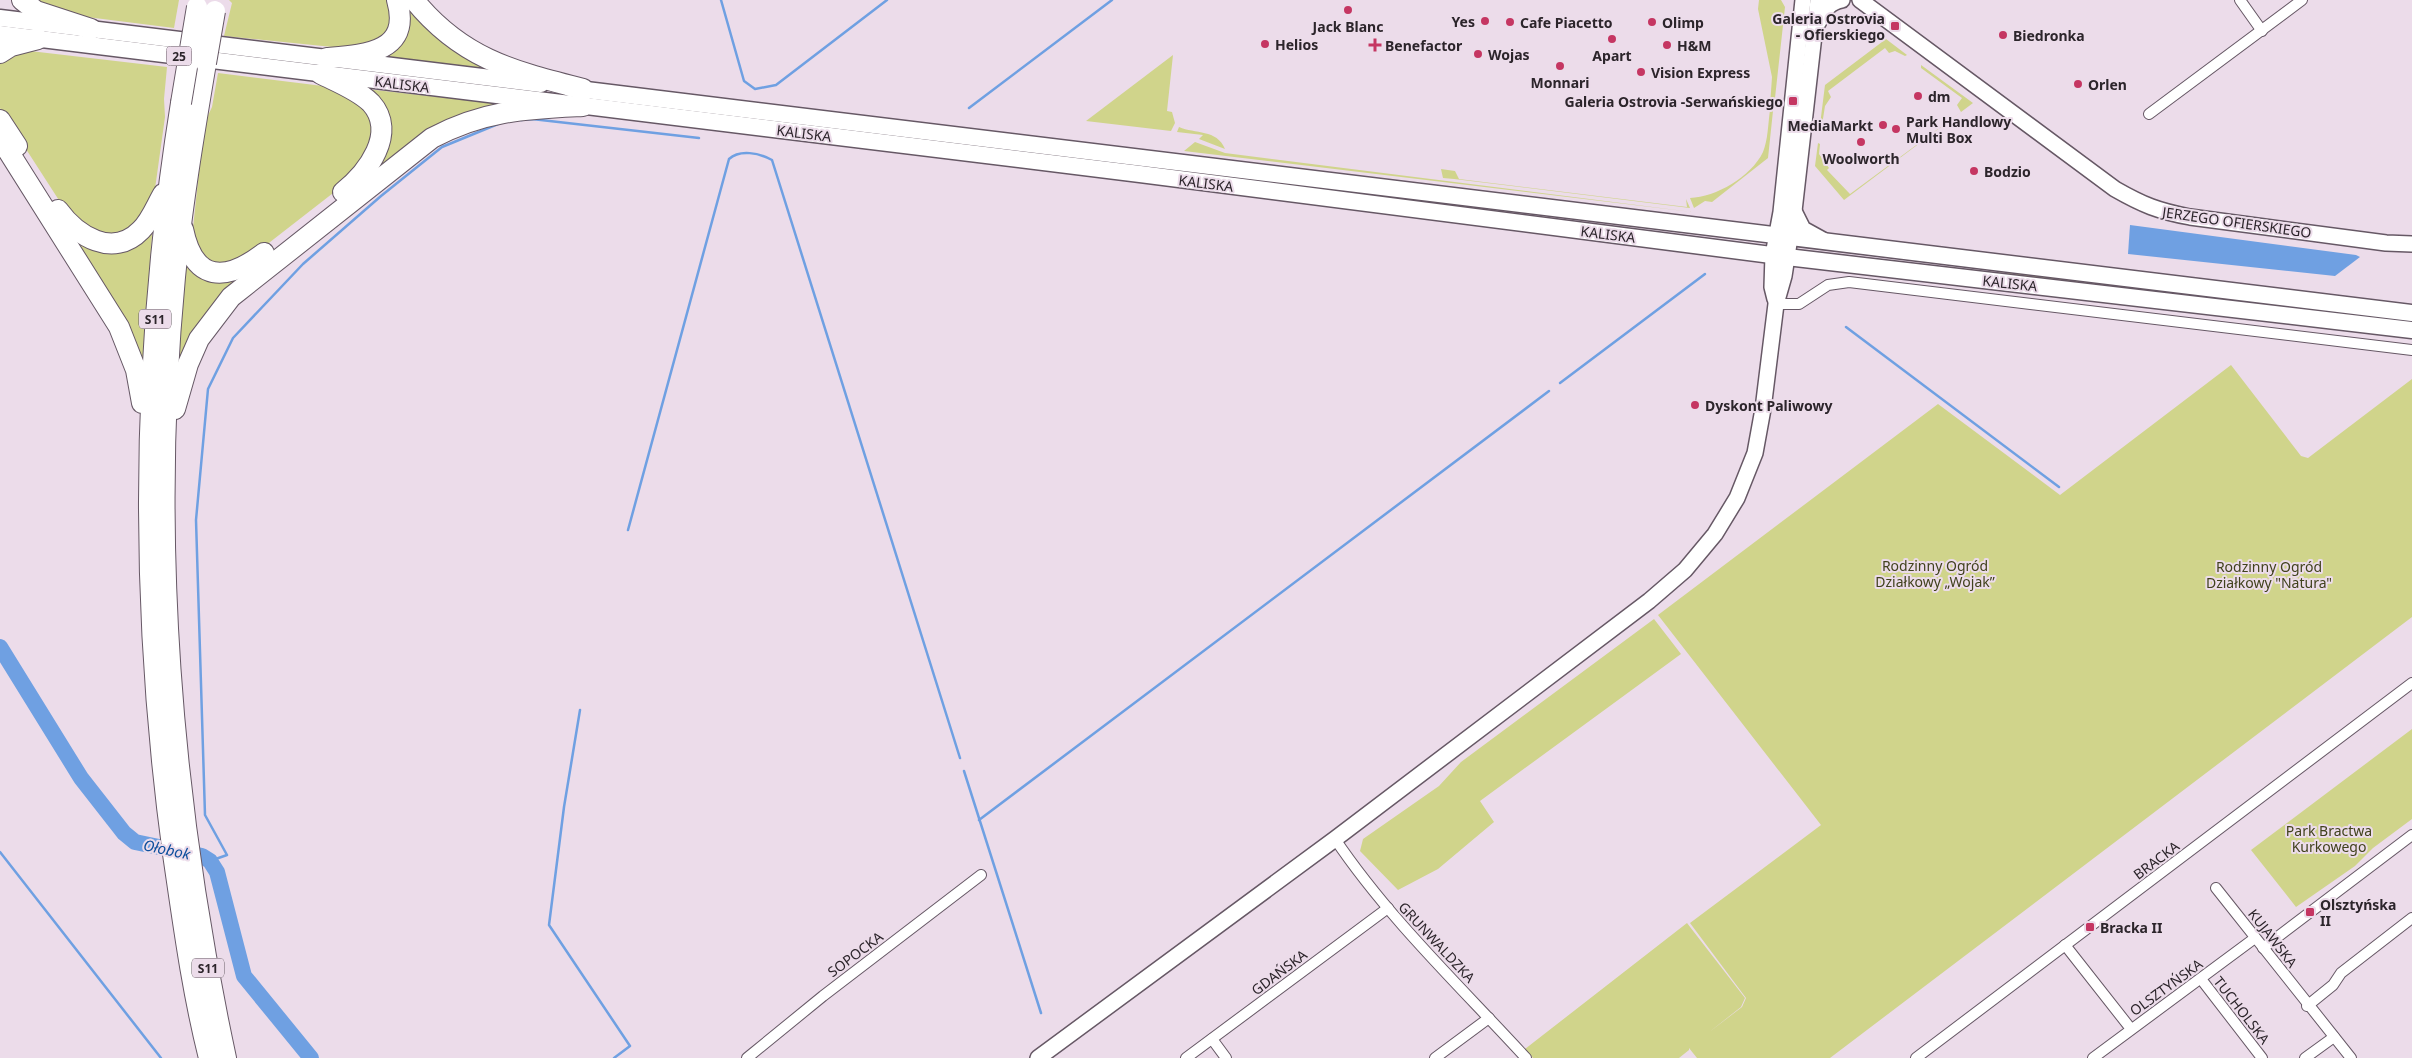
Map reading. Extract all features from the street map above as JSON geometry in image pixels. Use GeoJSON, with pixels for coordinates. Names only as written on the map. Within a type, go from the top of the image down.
{"type":"FeatureCollection","features":[{"type":"Feature","properties":{"kind":"highway"},"geometry":{"type":"LineString","coordinates":[[22,0],[36,11],[91,29]]}},
{"type":"Feature","properties":{"kind":"highway"},"geometry":{"type":"LineString","coordinates":[[324,66],[375,52],[388,45],[400,24],[397,0]]}},
{"type":"Feature","properties":{"kind":"highway"},"geometry":{"type":"LineString","coordinates":[[414,0],[432,21],[462,46],[482,57],[583,98]]}},
{"type":"Feature","properties":{"kind":"highway","name":"S11"},"geometry":{"type":"LineString","coordinates":[[207,4],[190,105],[168,186],[155,320],[158,449],[170,641],[178,829],[185,878],[226,1058]]}},
{"type":"Feature","properties":{"kind":"highway"},"geometry":{"type":"LineString","coordinates":[[0,53],[11,46],[38,39]]}},
{"type":"Feature","properties":{"kind":"highway"},"geometry":{"type":"LineString","coordinates":[[182,222],[186,242],[198,262],[208,270],[220,274],[231,273],[255,260],[356,181],[370,166],[380,143],[378,116],[371,104],[324,66]]}},
{"type":"Feature","properties":{"kind":"highway"},"geometry":{"type":"LineString","coordinates":[[158,449],[199,339],[231,297],[248,282],[432,138],[457,125],[483,116],[583,98]]}},
{"type":"Feature","properties":{"kind":"highway","name":"S11"},"geometry":{"type":"LineString","coordinates":[[158,449],[182,222],[190,105]]}},
{"type":"Feature","properties":{"kind":"highway"},"geometry":{"type":"LineString","coordinates":[[0,120],[67,223],[78,233],[91,240],[103,243],[116,242],[139,232],[149,220],[168,186]]}},
{"type":"Feature","properties":{"kind":"highway"},"geometry":{"type":"LineString","coordinates":[[0,138],[104,302],[128,347],[158,449]]}},
{"type":"Feature","properties":{"kind":"highway","name":"S11"},"geometry":{"type":"LineString","coordinates":[[185,878],[180,900],[194,988],[209,1058]]}},
{"type":"Feature","properties":{"kind":"main road","name":"KALISKA"},"geometry":{"type":"LineString","coordinates":[[0,18],[91,29],[324,66]]}},
{"type":"Feature","properties":{"kind":"main road","name":"KALISKA"},"geometry":{"type":"LineString","coordinates":[[0,34],[324,66],[583,98],[1783,237],[2412,313]]}},
{"type":"Feature","properties":{"kind":"main road","name":"KALISKA"},"geometry":{"type":"LineString","coordinates":[[583,98],[1780,256],[2412,330]]}},
{"type":"Feature","properties":{"kind":"street"},"geometry":{"type":"LineString","coordinates":[[1038,1058],[1334,839],[1649,601],[1685,570],[1705,549],[1737,498],[1755,453],[1763,410],[1783,237],[1803,0]]}},
{"type":"Feature","properties":{"kind":"street"},"geometry":{"type":"LineString","coordinates":[[1783,237],[1794,211],[1818,0]]}},
{"type":"Feature","properties":{"kind":"street"},"geometry":{"type":"LineString","coordinates":[[1816,26],[1826,7],[1833,2],[1842,0]]}},
{"type":"Feature","properties":{"kind":"street","name":"JERZEGO OFIERSKIEGO"},"geometry":{"type":"LineString","coordinates":[[1860,0],[2115,189],[2143,206],[2160,212],[2190,217],[2386,243],[2412,244]]}},
{"type":"Feature","properties":{"kind":"street"},"geometry":{"type":"LineString","coordinates":[[2240,0],[2262,31]]}},
{"type":"Feature","properties":{"kind":"street"},"geometry":{"type":"LineString","coordinates":[[2149,114],[2302,0]]}},
{"type":"Feature","properties":{"kind":"street"},"geometry":{"type":"LineString","coordinates":[[1794,211],[1803,229],[1828,243]]}},
{"type":"Feature","properties":{"kind":"street","name":"KALISKA"},"geometry":{"type":"LineString","coordinates":[[1776,304],[1798,304],[1828,285],[1849,282],[2412,350]]}},
{"type":"Feature","properties":{"kind":"street","name":"BRACKA"},"geometry":{"type":"LineString","coordinates":[[1916,1058],[2412,683]]}},
{"type":"Feature","properties":{"kind":"street"},"geometry":{"type":"LineString","coordinates":[[2263,948],[2412,836]]}},
{"type":"Feature","properties":{"kind":"street","name":"GRUNWALDZKA"},"geometry":{"type":"LineString","coordinates":[[1334,839],[1359,874],[1388,908],[1526,1058]]}},
{"type":"Feature","properties":{"kind":"street","name":"SOPOCKA"},"geometry":{"type":"LineString","coordinates":[[748,1058],[823,996],[981,875]]}},
{"type":"Feature","properties":{"kind":"street","name":"KUJAWSKA"},"geometry":{"type":"LineString","coordinates":[[2216,888],[2307,1006],[2352,1058]]}},
{"type":"Feature","properties":{"kind":"street","name":"GDAŃSKA"},"geometry":{"type":"LineString","coordinates":[[1186,1058],[1388,908]]}},
{"type":"Feature","properties":{"kind":"street"},"geometry":{"type":"LineString","coordinates":[[2307,1006],[2333,986],[2341,973],[2412,918]]}},
{"type":"Feature","properties":{"kind":"street","name":"OLSZTYŃSKA"},"geometry":{"type":"LineString","coordinates":[[2093,1058],[2255,938]]}},
{"type":"Feature","properties":{"kind":"street"},"geometry":{"type":"LineString","coordinates":[[2065,946],[2130,1029]]}},
{"type":"Feature","properties":{"kind":"street","name":"TUCHOLSKA"},"geometry":{"type":"LineString","coordinates":[[2201,979],[2262,1058]]}},
{"type":"Feature","properties":{"kind":"street"},"geometry":{"type":"LineString","coordinates":[[1435,1058],[1489,1018]]}},
{"type":"Feature","properties":{"kind":"street"},"geometry":{"type":"LineString","coordinates":[[2305,1058],[2334,1037]]}},
{"type":"Feature","properties":{"kind":"street"},"geometry":{"type":"LineString","coordinates":[[1212,1039],[1226,1058]]}},
{"type":"Feature","properties":{"kind":"green space"},"geometry":{"type":"Polygon","coordinates":[[[30,0],[179,0],[174,28],[63,14],[30,0]]]}},
{"type":"Feature","properties":{"kind":"green space"},"geometry":{"type":"Polygon","coordinates":[[[229,0],[390,0],[394,19],[386,38],[352,49],[224,36],[232,3],[229,0]]]}},
{"type":"Feature","properties":{"kind":"green space"},"geometry":{"type":"Polygon","coordinates":[[[402,0],[496,70],[381,56],[402,0]]]}},
{"type":"Feature","properties":{"kind":"green space"},"geometry":{"type":"Polygon","coordinates":[[[1759,0],[1781,0],[1785,7],[1774,107],[1770,106],[1772,77],[1758,9],[1759,0]]]}},
{"type":"Feature","properties":{"kind":"green space"},"geometry":{"type":"Polygon","coordinates":[[[1886,39],[1907,55],[1905,56],[1895,51],[1889,53],[1885,48],[1828,91],[1831,97],[1825,106],[1822,125],[1820,125],[1825,85],[1886,39]]]}},
{"type":"Feature","properties":{"kind":"green space"},"geometry":{"type":"Polygon","coordinates":[[[30,51],[167,67],[164,99],[165,117],[154,196],[133,226],[112,234],[97,232],[64,208],[4,115],[0,108],[0,61],[8,55],[30,51]]]}},
{"type":"Feature","properties":{"kind":"green space"},"geometry":{"type":"Polygon","coordinates":[[[1173,55],[1167,111],[1172,112],[1175,123],[1171,131],[1086,121],[1173,55]]]}},
{"type":"Feature","properties":{"kind":"green space"},"geometry":{"type":"Polygon","coordinates":[[[1921,65],[1973,103],[1844,200],[1815,166],[1818,143],[1820,144],[1819,154],[1829,168],[1827,170],[1850,194],[1961,112],[1957,105],[1962,98],[1921,68],[1921,65]]]}},
{"type":"Feature","properties":{"kind":"green space"},"geometry":{"type":"Polygon","coordinates":[[[218,73],[331,87],[366,108],[375,133],[355,176],[247,260],[213,265],[199,253],[193,228],[204,124],[212,107],[218,73]]]}},
{"type":"Feature","properties":{"kind":"green space"},"geometry":{"type":"Polygon","coordinates":[[[366,89],[510,105],[365,181],[384,154],[366,89]]]}},
{"type":"Feature","properties":{"kind":"green space"},"geometry":{"type":"Polygon","coordinates":[[[1770,110],[1773,111],[1768,158],[1712,202],[1705,201],[1694,208],[1690,198],[1711,194],[1732,184],[1750,170],[1757,161],[1763,152],[1766,142],[1770,110]]]}},
{"type":"Feature","properties":{"kind":"green space"},"geometry":{"type":"Polygon","coordinates":[[[1179,127],[1211,135],[1217,138],[1225,149],[1199,139],[1203,135],[1177,132],[1179,127]]]}},
{"type":"Feature","properties":{"kind":"green space"},"geometry":{"type":"Polygon","coordinates":[[[1195,142],[1225,153],[1692,212],[1184,151],[1195,142]]]}},
{"type":"Feature","properties":{"kind":"green space"},"geometry":{"type":"Polygon","coordinates":[[[1441,169],[1455,171],[1459,179],[1687,207],[1686,199],[1690,208],[1443,178],[1441,169]]]}},
{"type":"Feature","properties":{"kind":"green space"},"geometry":{"type":"Polygon","coordinates":[[[153,223],[142,370],[66,228],[91,243],[153,223]]]}},
{"type":"Feature","properties":{"kind":"green space"},"geometry":{"type":"Polygon","coordinates":[[[186,256],[242,275],[178,372],[186,256]]]}},
{"type":"Feature","properties":{"kind":"green space"},"geometry":{"type":"Polygon","coordinates":[[[1967,270],[2049,276],[2412,320],[2412,324],[1967,270]]]}},
{"type":"Feature","properties":{"kind":"green space","name":"Rodzinny Ogród Działkowy \"Natura\""},"geometry":{"type":"Polygon","coordinates":[[[2231,365],[2301,456],[2308,458],[2412,379],[2412,617],[1830,1058],[1697,1058],[1689,1048],[1679,1058],[1533,1058],[1525,1049],[1687,923],[1745,998],[1741,1007],[1708,1033],[1742,1007],[1746,998],[1690,923],[1821,825],[1658,615],[1938,404],[2060,495],[2231,365]]]}},
{"type":"Feature","properties":{"kind":"green space"},"geometry":{"type":"Polygon","coordinates":[[[1654,619],[1681,654],[1480,801],[1494,822],[1438,869],[1398,890],[1360,851],[1363,839],[1439,786],[1461,762],[1654,619]]]}},
{"type":"Feature","properties":{"kind":"green space","name":"Park Bractwa Kurkowego"},"geometry":{"type":"Polygon","coordinates":[[[2412,729],[2412,819],[2373,848],[2355,866],[2296,907],[2251,850],[2412,729]]]}},
{"type":"Feature","properties":{"kind":"water"},"geometry":{"type":"Polygon","coordinates":[[[2130,225],[2360,257],[2335,276],[2128,254],[2130,225]]]}},
{"type":"Feature","properties":{"kind":"waterway"},"geometry":{"type":"LineString","coordinates":[[721,0],[744,81],[755,89],[776,85],[887,0]]}},
{"type":"Feature","properties":{"kind":"waterway"},"geometry":{"type":"LineString","coordinates":[[969,108],[1112,0]]}},
{"type":"Feature","properties":{"kind":"waterway"},"geometry":{"type":"LineString","coordinates":[[521,120],[532,119],[699,138]]}},
{"type":"Feature","properties":{"kind":"waterway"},"geometry":{"type":"LineString","coordinates":[[210,861],[227,855],[205,815],[196,520],[208,389],[233,338],[303,264],[381,196],[442,147],[498,124]]}},
{"type":"Feature","properties":{"kind":"waterway"},"geometry":{"type":"LineString","coordinates":[[628,530],[729,159],[744,153],[761,155],[772,160],[960,758]]}},
{"type":"Feature","properties":{"kind":"waterway"},"geometry":{"type":"LineString","coordinates":[[1560,383],[1705,274]]}},
{"type":"Feature","properties":{"kind":"waterway"},"geometry":{"type":"LineString","coordinates":[[1846,327],[2059,487]]}},
{"type":"Feature","properties":{"kind":"waterway"},"geometry":{"type":"LineString","coordinates":[[979,820],[1549,391]]}},
{"type":"Feature","properties":{"kind":"waterway","name":"Ołobok"},"geometry":{"type":"LineString","coordinates":[[0,647],[81,778],[124,833],[135,842],[202,856],[210,861],[217,872],[244,976],[311,1058]]}},
{"type":"Feature","properties":{"kind":"waterway"},"geometry":{"type":"LineString","coordinates":[[580,710],[564,807],[549,925],[630,1046],[614,1058]]}},
{"type":"Feature","properties":{"kind":"waterway"},"geometry":{"type":"LineString","coordinates":[[964,771],[1041,1013]]}},
{"type":"Feature","properties":{"kind":"waterway"},"geometry":{"type":"LineString","coordinates":[[0,852],[161,1058]]}},
{"type":"Feature","properties":{"kind":"place","name":"Jack Blanc"},"geometry":{"type":"Point","coordinates":[1348,10]}},
{"type":"Feature","properties":{"kind":"place","name":"Yes"},"geometry":{"type":"Point","coordinates":[1485,21]}},
{"type":"Feature","properties":{"kind":"place","name":"Cafe Piacetto"},"geometry":{"type":"Point","coordinates":[1510,22]}},
{"type":"Feature","properties":{"kind":"place","name":"Olimp"},"geometry":{"type":"Point","coordinates":[1652,22]}},
{"type":"Feature","properties":{"kind":"place","name":"Galeria Ostrovia - Ofierskiego"},"geometry":{"type":"Point","coordinates":[1895,26]}},
{"type":"Feature","properties":{"kind":"place","name":"Biedronka"},"geometry":{"type":"Point","coordinates":[2003,35]}},
{"type":"Feature","properties":{"kind":"place","name":"Apart"},"geometry":{"type":"Point","coordinates":[1612,39]}},
{"type":"Feature","properties":{"kind":"place","name":"Helios"},"geometry":{"type":"Point","coordinates":[1265,44]}},
{"type":"Feature","properties":{"kind":"place","name":"Benefactor"},"geometry":{"type":"Point","coordinates":[1375,45]}},
{"type":"Feature","properties":{"kind":"place","name":"H&M"},"geometry":{"type":"Point","coordinates":[1667,45]}},
{"type":"Feature","properties":{"kind":"place","name":"Wojas"},"geometry":{"type":"Point","coordinates":[1478,54]}},
{"type":"Feature","properties":{"kind":"place","name":"Monnari"},"geometry":{"type":"Point","coordinates":[1560,66]}},
{"type":"Feature","properties":{"kind":"place","name":"Vision Express"},"geometry":{"type":"Point","coordinates":[1641,72]}},
{"type":"Feature","properties":{"kind":"place","name":"Orlen"},"geometry":{"type":"Point","coordinates":[2078,84]}},
{"type":"Feature","properties":{"kind":"place","name":"dm"},"geometry":{"type":"Point","coordinates":[1918,96]}},
{"type":"Feature","properties":{"kind":"place","name":"Galeria Ostrovia -Serwańskiego"},"geometry":{"type":"Point","coordinates":[1793,101]}},
{"type":"Feature","properties":{"kind":"place","name":"MediaMarkt"},"geometry":{"type":"Point","coordinates":[1883,125]}},
{"type":"Feature","properties":{"kind":"place","name":"Park Handlowy Multi Box"},"geometry":{"type":"Point","coordinates":[1896,129]}},
{"type":"Feature","properties":{"kind":"place","name":"Woolworth"},"geometry":{"type":"Point","coordinates":[1861,142]}},
{"type":"Feature","properties":{"kind":"place","name":"Bodzio"},"geometry":{"type":"Point","coordinates":[1974,171]}},
{"type":"Feature","properties":{"kind":"place","name":"Dyskont Paliwowy"},"geometry":{"type":"Point","coordinates":[1695,405]}},
{"type":"Feature","properties":{"kind":"place","name":"Olsztyńska II"},"geometry":{"type":"Point","coordinates":[2310,912]}},
{"type":"Feature","properties":{"kind":"place","name":"Bracka II"},"geometry":{"type":"Point","coordinates":[2090,927]}},
{"type":"Feature","properties":{"kind":"park label","name":"Rodzinny Ogród Działkowy „Wojak”"},"geometry":{"type":"Point","coordinates":[1935,574]}}]}
